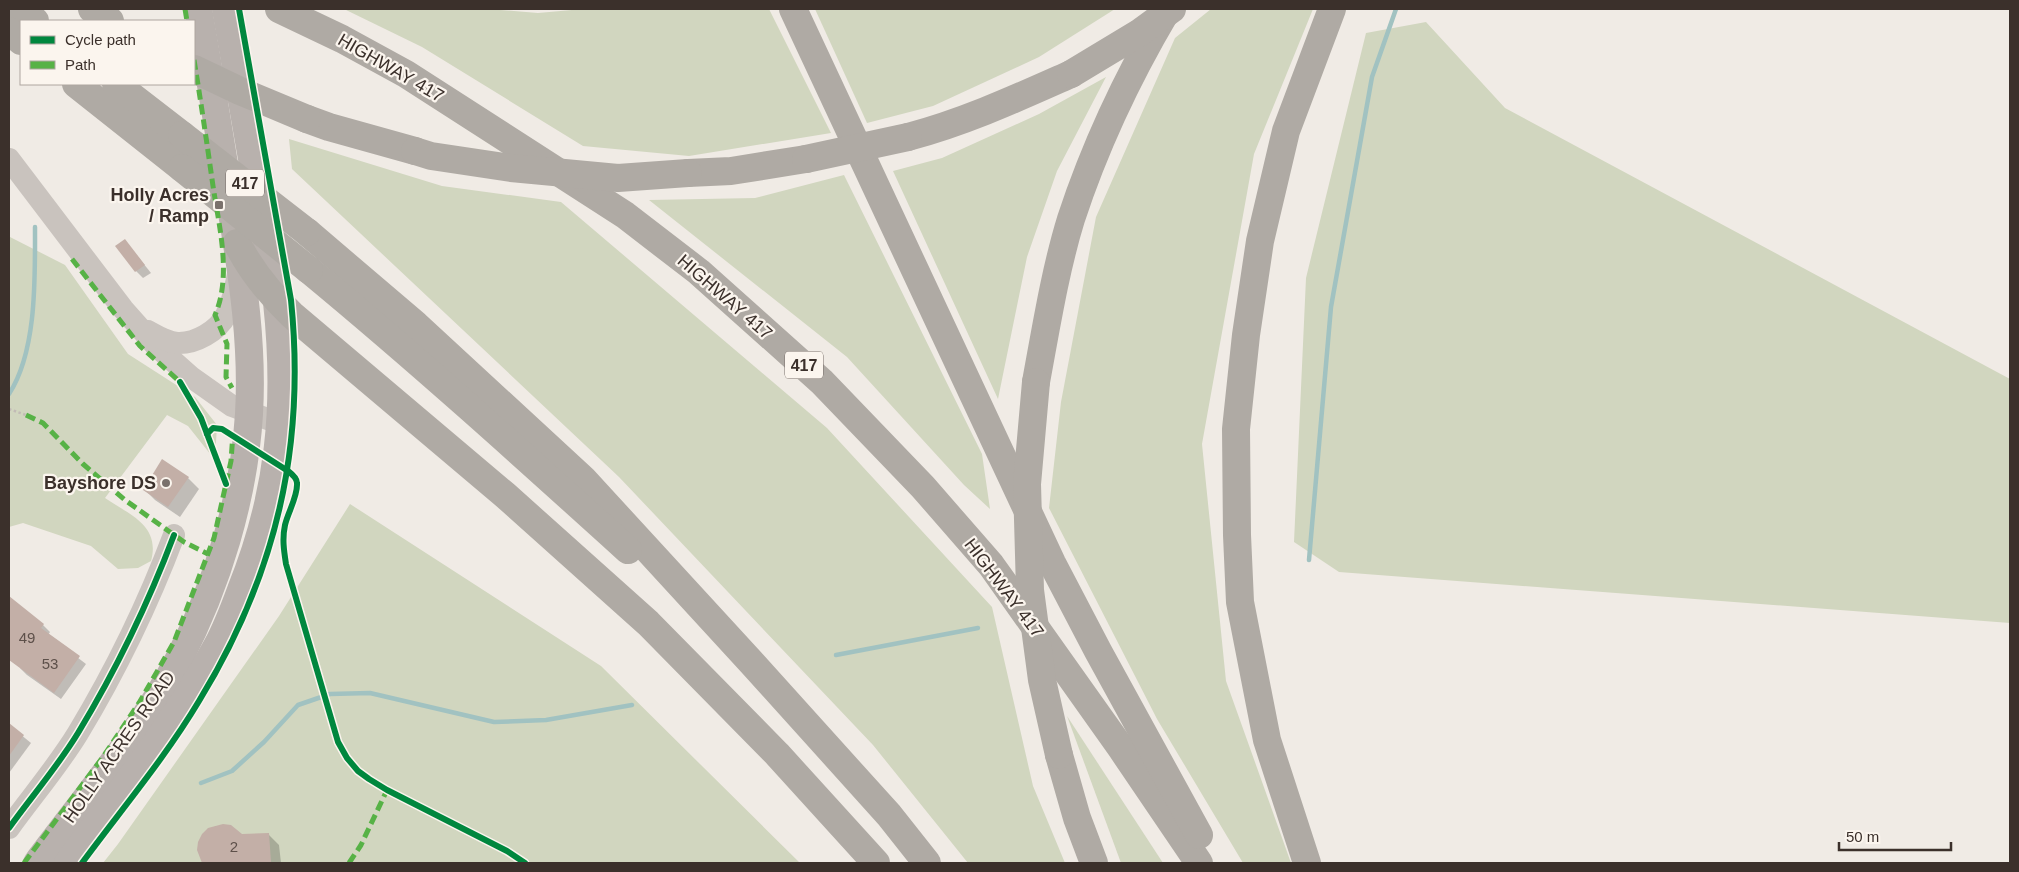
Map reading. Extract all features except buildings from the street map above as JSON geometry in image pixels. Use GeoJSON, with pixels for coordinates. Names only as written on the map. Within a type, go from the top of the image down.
{"type":"FeatureCollection","features":[{"type":"Feature","properties":{"kind":"highway"},"geometry":{"type":"LineString","coordinates":[[21,9],[34,20]]}},
{"type":"Feature","properties":{"kind":"highway"},"geometry":{"type":"LineString","coordinates":[[92,9],[108,20]]}},
{"type":"Feature","properties":{"kind":"highway","name":"HIGHWAY 417"},"geometry":{"type":"LineString","coordinates":[[279,9],[342,39],[406,74],[625,215],[699,272],[822,382],[923,487],[991,565],[1199,863]]}},
{"type":"Feature","properties":{"kind":"highway"},"geometry":{"type":"LineString","coordinates":[[793,9],[1052,563],[1214,863]]}},
{"type":"Feature","properties":{"kind":"highway"},"geometry":{"type":"LineString","coordinates":[[1094,863],[1077,818],[1059,755],[1042,680],[1030,590],[1027,484],[1036,382],[1053,293],[1071,220],[1097,145],[1137,61],[1168,9]]}},
{"type":"Feature","properties":{"kind":"highway"},"geometry":{"type":"LineString","coordinates":[[195,68],[240,91],[306,119],[431,156],[511,168],[618,178],[731,171],[806,159],[908,138],[938,129],[988,110],[1071,74],[1139,33],[1172,9]]}},
{"type":"Feature","properties":{"kind":"highway"},"geometry":{"type":"LineString","coordinates":[[1307,863],[1267,740],[1240,602],[1236,429],[1246,335],[1260,241],[1286,131],[1332,9]]}},
{"type":"Feature","properties":{"kind":"highway"},"geometry":{"type":"LineString","coordinates":[[9,31],[20,40]]}},
{"type":"Feature","properties":{"kind":"highway"},"geometry":{"type":"LineString","coordinates":[[77,85],[369,320],[491,426],[752,662]]}},
{"type":"Feature","properties":{"kind":"highway","name":"417"},"geometry":{"type":"LineString","coordinates":[[117,85],[307,232],[416,325],[584,479],[752,662],[927,863]]}},
{"type":"Feature","properties":{"kind":"highway"},"geometry":{"type":"LineString","coordinates":[[238,253],[278,302],[505,495],[648,623],[777,754],[876,863]]}},
{"type":"Feature","properties":{"kind":"main road","name":"HOLLY ACRES ROAD"},"geometry":{"type":"LineString","coordinates":[[37,863],[150,708],[178,661],[221,558],[239,489],[249,414],[250,357],[238,253],[198,9]]}},
{"type":"Feature","properties":{"kind":"main road","name":"HOLLY ACRES ROAD"},"geometry":{"type":"LineString","coordinates":[[68,863],[153,748],[218,644],[246,578],[265,522],[278,457],[281,424],[282,341],[278,302],[226,9]]}},
{"type":"Feature","properties":{"kind":"street"},"geometry":{"type":"LineString","coordinates":[[9,159],[138,327],[191,377],[232,406],[249,414],[281,424]]}},
{"type":"Feature","properties":{"kind":"street"},"geometry":{"type":"LineString","coordinates":[[138,327],[162,339],[177,343],[200,338],[220,324],[232,301],[238,253]]}},
{"type":"Feature","properties":{"kind":"street"},"geometry":{"type":"LineString","coordinates":[[9,828],[86,719],[131,638],[157,580],[174,535]]}},
{"type":"Feature","properties":{"kind":"path"},"geometry":{"type":"LineString","coordinates":[[9,408],[26,415]]}},
{"type":"Feature","properties":{"kind":"green space"},"geometry":{"type":"Polygon","coordinates":[[[344,9],[488,9],[538,13],[583,9],[769,9],[831,133],[689,156],[583,146],[422,47],[344,9]]]}},
{"type":"Feature","properties":{"kind":"green space"},"geometry":{"type":"Polygon","coordinates":[[[815,9],[1115,9],[1039,57],[933,106],[867,123],[815,9]]]}},
{"type":"Feature","properties":{"kind":"green space"},"geometry":{"type":"Polygon","coordinates":[[[1211,9],[1313,9],[1254,154],[1202,444],[1226,681],[1291,863],[1243,863],[1157,719],[1049,508],[1061,402],[1096,217],[1175,38],[1211,9]]]}},
{"type":"Feature","properties":{"kind":"green space"},"geometry":{"type":"Polygon","coordinates":[[[1426,22],[1505,108],[2010,379],[2010,623],[1339,572],[1294,542],[1306,278],[1366,33],[1426,22]]]}},
{"type":"Feature","properties":{"kind":"green space"},"geometry":{"type":"Polygon","coordinates":[[[1106,77],[1057,171],[1027,257],[998,399],[893,171],[942,158],[1039,114],[1106,77]]]}},
{"type":"Feature","properties":{"kind":"green space"},"geometry":{"type":"Polygon","coordinates":[[[289,139],[442,186],[561,202],[827,428],[992,607],[1033,786],[1065,863],[968,863],[873,745],[619,477],[292,169],[289,139]]]}},
{"type":"Feature","properties":{"kind":"green space"},"geometry":{"type":"Polygon","coordinates":[[[844,175],[982,454],[990,509],[964,485],[847,357],[649,200],[755,198],[844,175]]]}},
{"type":"Feature","properties":{"kind":"green space"},"geometry":{"type":"Polygon","coordinates":[[[10,237],[65,265],[128,354],[195,397],[217,425],[215,460],[188,426],[167,415],[105,498],[132,515],[147,529],[153,549],[151,561],[138,568],[118,569],[91,546],[23,523],[9,527],[10,237]]]}},
{"type":"Feature","properties":{"kind":"green space"},"geometry":{"type":"Polygon","coordinates":[[[350,504],[601,666],[800,863],[103,863],[279,616],[350,504]]]}},
{"type":"Feature","properties":{"kind":"green space"},"geometry":{"type":"Polygon","coordinates":[[[1067,716],[1163,863],[1121,863],[1067,716]]]}},
{"type":"Feature","properties":{"kind":"waterway"},"geometry":{"type":"LineString","coordinates":[[1309,560],[1331,307],[1372,77],[1396,9]]}},
{"type":"Feature","properties":{"kind":"waterway"},"geometry":{"type":"LineString","coordinates":[[9,394],[18,377],[30,336],[34,291],[35,227]]}},
{"type":"Feature","properties":{"kind":"waterway"},"geometry":{"type":"LineString","coordinates":[[836,655],[978,628]]}},
{"type":"Feature","properties":{"kind":"waterway"},"geometry":{"type":"LineString","coordinates":[[201,783],[232,771],[264,742],[298,705],[330,694],[370,693],[494,722],[546,720],[632,705]]}},
{"type":"Feature","properties":{"kind":"marked path"},"geometry":{"type":"LineString","coordinates":[[185,9],[187,20]]}},
{"type":"Feature","properties":{"kind":"marked path"},"geometry":{"type":"LineString","coordinates":[[195,66],[223,251],[223,284],[215,315],[227,344],[226,377],[232,388]]}},
{"type":"Feature","properties":{"kind":"marked path"},"geometry":{"type":"LineString","coordinates":[[72,259],[140,346],[180,382]]}},
{"type":"Feature","properties":{"kind":"marked path"},"geometry":{"type":"LineString","coordinates":[[26,415],[43,423],[83,464],[125,500],[184,542],[208,554]]}},
{"type":"Feature","properties":{"kind":"marked path"},"geometry":{"type":"LineString","coordinates":[[24,863],[103,757],[139,703],[174,642],[214,538],[231,461],[233,433]]}},
{"type":"Feature","properties":{"kind":"marked path"},"geometry":{"type":"LineString","coordinates":[[349,863],[361,845],[387,790]]}},
{"type":"Feature","properties":{"kind":"cycle path"},"geometry":{"type":"LineString","coordinates":[[82,863],[172,743],[226,654],[248,606],[266,558],[280,508],[289,458],[294,407],[295,354],[291,300],[239,9]]}},
{"type":"Feature","properties":{"kind":"cycle path"},"geometry":{"type":"LineString","coordinates":[[180,382],[201,418],[226,484]]}},
{"type":"Feature","properties":{"kind":"cycle path"},"geometry":{"type":"LineString","coordinates":[[207,434],[213,428],[222,429],[288,471],[296,479],[296,493],[284,530],[286,564],[338,742],[347,758],[358,771],[387,790],[507,851],[525,863]]}},
{"type":"Feature","properties":{"kind":"cycle path"},"geometry":{"type":"LineString","coordinates":[[9,828],[62,757],[92,709],[130,636],[174,535]]}},
{"type":"Feature","properties":{"kind":"place","name":"Holly Acres / Ramp"},"geometry":{"type":"Point","coordinates":[219,205]}},
{"type":"Feature","properties":{"kind":"place","name":"Bayshore DS"},"geometry":{"type":"Point","coordinates":[166,483]}}]}
